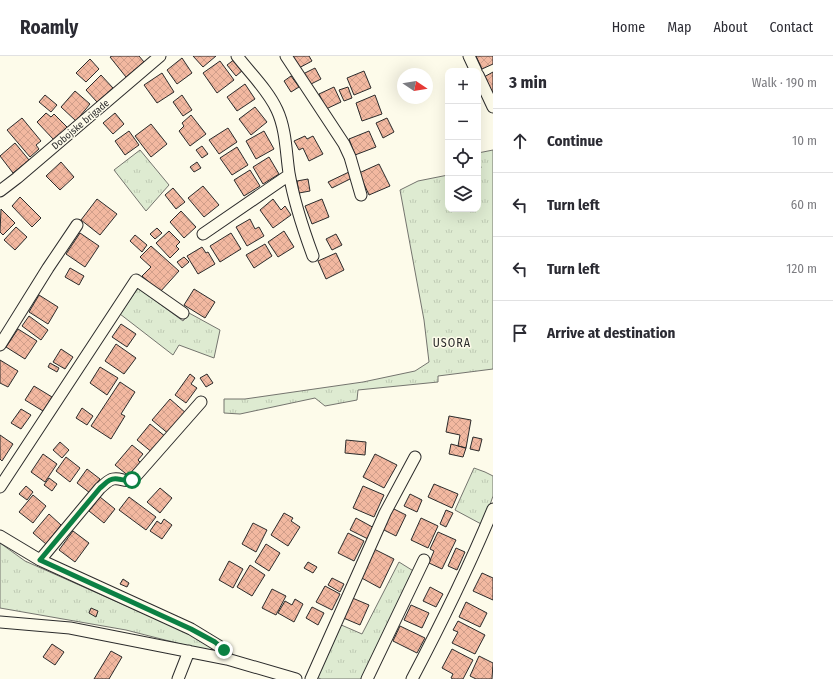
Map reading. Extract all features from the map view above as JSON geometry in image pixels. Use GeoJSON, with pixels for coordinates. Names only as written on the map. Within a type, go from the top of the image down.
{"type":"FeatureCollection","features":[{"type":"Feature","properties":{"kind":"street","name":"Dobojske brigade"},"geometry":{"type":"LineString","coordinates":[[0,191],[160,56]]}},
{"type":"Feature","properties":{"kind":"street"},"geometry":{"type":"LineString","coordinates":[[237,56],[272,100],[278,112],[289,175],[302,227],[313,256]]}},
{"type":"Feature","properties":{"kind":"street"},"geometry":{"type":"LineString","coordinates":[[286,56],[344,144],[350,157],[361,195]]}},
{"type":"Feature","properties":{"kind":"street"},"geometry":{"type":"LineString","coordinates":[[469,56],[475,68]]}},
{"type":"Feature","properties":{"kind":"street"},"geometry":{"type":"LineString","coordinates":[[481,82],[493,108]]}},
{"type":"Feature","properties":{"kind":"street"},"geometry":{"type":"LineString","coordinates":[[202,234],[289,175]]}},
{"type":"Feature","properties":{"kind":"street"},"geometry":{"type":"LineString","coordinates":[[0,345],[77,225]]}},
{"type":"Feature","properties":{"kind":"street"},"geometry":{"type":"LineString","coordinates":[[0,487],[136,280],[183,313]]}},
{"type":"Feature","properties":{"kind":"street"},"geometry":{"type":"LineString","coordinates":[[40,560],[100,488],[109,480],[117,478],[126,481],[132,480],[201,402]]}},
{"type":"Feature","properties":{"kind":"street"},"geometry":{"type":"LineString","coordinates":[[311,679],[386,513],[415,457]]}},
{"type":"Feature","properties":{"kind":"street"},"geometry":{"type":"LineString","coordinates":[[412,679],[437,631],[493,509]]}},
{"type":"Feature","properties":{"kind":"street"},"geometry":{"type":"LineString","coordinates":[[0,536],[40,560],[191,629],[220,646],[228,659]]}},
{"type":"Feature","properties":{"kind":"street"},"geometry":{"type":"LineString","coordinates":[[367,679],[424,560]]}},
{"type":"Feature","properties":{"kind":"street"},"geometry":{"type":"LineString","coordinates":[[0,622],[70,628],[228,659],[272,676],[296,679]]}},
{"type":"Feature","properties":{"kind":"street"},"geometry":{"type":"LineString","coordinates":[[178,679],[189,651]]}},
{"type":"Feature","properties":{"kind":"green space"},"geometry":{"type":"Polygon","coordinates":[[[140,150],[169,185],[146,211],[114,170],[140,150]]]}},
{"type":"Feature","properties":{"kind":"green space"},"geometry":{"type":"Polygon","coordinates":[[[493,150],[493,369],[438,376],[438,382],[358,390],[357,400],[325,406],[315,398],[240,414],[224,413],[224,399],[245,399],[363,382],[415,371],[429,362],[424,320],[400,190],[418,181],[445,176],[445,212],[481,212],[481,152],[493,150]]]}},
{"type":"Feature","properties":{"kind":"green space"},"geometry":{"type":"Polygon","coordinates":[[[138,288],[183,321],[189,313],[220,330],[214,358],[179,345],[173,355],[120,314],[138,288]]]}},
{"type":"Feature","properties":{"kind":"green space"},"geometry":{"type":"Polygon","coordinates":[[[474,468],[493,476],[493,496],[483,525],[455,510],[474,468]]]}},
{"type":"Feature","properties":{"kind":"green space"},"geometry":{"type":"Polygon","coordinates":[[[0,543],[25,561],[201,639],[211,646],[212,652],[126,630],[0,608],[0,543]]]}},
{"type":"Feature","properties":{"kind":"green space"},"geometry":{"type":"Polygon","coordinates":[[[399,562],[415,572],[361,679],[321,679],[316,677],[339,624],[362,634],[399,562]]]}},
{"type":"Feature","properties":{"kind":"building"},"geometry":{"type":"Polygon","coordinates":[[[139,56],[144,62],[126,77],[110,57],[139,56]]]}},
{"type":"Feature","properties":{"kind":"building"},"geometry":{"type":"Polygon","coordinates":[[[193,56],[216,56],[203,67],[193,56]]]}},
{"type":"Feature","properties":{"kind":"building"},"geometry":{"type":"Polygon","coordinates":[[[290,56],[309,56],[312,61],[297,69],[290,56]]]}},
{"type":"Feature","properties":{"kind":"building"},"geometry":{"type":"Polygon","coordinates":[[[476,56],[493,56],[493,64],[482,69],[476,56]]]}},
{"type":"Feature","properties":{"kind":"building"},"geometry":{"type":"Polygon","coordinates":[[[182,58],[192,73],[177,84],[167,70],[182,58]]]}},
{"type":"Feature","properties":{"kind":"building"},"geometry":{"type":"Polygon","coordinates":[[[90,59],[99,69],[86,82],[76,73],[90,59]]]}},
{"type":"Feature","properties":{"kind":"building"},"geometry":{"type":"Polygon","coordinates":[[[235,59],[243,70],[236,76],[227,65],[235,59]]]}},
{"type":"Feature","properties":{"kind":"building"},"geometry":{"type":"Polygon","coordinates":[[[220,61],[234,80],[217,93],[203,73],[220,61]]]}},
{"type":"Feature","properties":{"kind":"building"},"geometry":{"type":"Polygon","coordinates":[[[315,68],[321,79],[309,85],[303,74],[315,68]]]}},
{"type":"Feature","properties":{"kind":"building"},"geometry":{"type":"Polygon","coordinates":[[[364,71],[371,88],[354,95],[347,78],[364,71]]]}},
{"type":"Feature","properties":{"kind":"building"},"geometry":{"type":"Polygon","coordinates":[[[493,72],[493,93],[484,77],[493,72]]]}},
{"type":"Feature","properties":{"kind":"building"},"geometry":{"type":"Polygon","coordinates":[[[162,73],[174,92],[157,103],[144,85],[162,73]]]}},
{"type":"Feature","properties":{"kind":"building"},"geometry":{"type":"Polygon","coordinates":[[[101,75],[113,88],[97,102],[86,90],[101,75]]]}},
{"type":"Feature","properties":{"kind":"building"},"geometry":{"type":"Polygon","coordinates":[[[291,76],[299,87],[291,92],[284,81],[291,76]]]}},
{"type":"Feature","properties":{"kind":"building"},"geometry":{"type":"Polygon","coordinates":[[[245,84],[255,99],[237,111],[227,97],[245,84]]]}},
{"type":"Feature","properties":{"kind":"building"},"geometry":{"type":"Polygon","coordinates":[[[334,87],[341,102],[326,109],[319,94],[334,87]]]}},
{"type":"Feature","properties":{"kind":"building"},"geometry":{"type":"Polygon","coordinates":[[[348,87],[352,98],[344,101],[339,90],[348,87]]]}},
{"type":"Feature","properties":{"kind":"building"},"geometry":{"type":"Polygon","coordinates":[[[75,91],[90,104],[76,121],[61,107],[75,91]]]}},
{"type":"Feature","properties":{"kind":"building"},"geometry":{"type":"Polygon","coordinates":[[[45,95],[57,105],[51,112],[39,102],[45,95]]]}},
{"type":"Feature","properties":{"kind":"building"},"geometry":{"type":"Polygon","coordinates":[[[182,95],[192,110],[183,116],[173,102],[182,95]]]}},
{"type":"Feature","properties":{"kind":"building"},"geometry":{"type":"Polygon","coordinates":[[[375,95],[382,114],[362,121],[356,103],[375,95]]]}},
{"type":"Feature","properties":{"kind":"building"},"geometry":{"type":"Polygon","coordinates":[[[255,107],[267,122],[251,135],[239,119],[255,107]]]}},
{"type":"Feature","properties":{"kind":"building"},"geometry":{"type":"Polygon","coordinates":[[[46,113],[51,117],[54,114],[67,127],[54,140],[37,122],[46,113]]]}},
{"type":"Feature","properties":{"kind":"building"},"geometry":{"type":"Polygon","coordinates":[[[115,113],[124,124],[113,134],[103,123],[115,113]]]}},
{"type":"Feature","properties":{"kind":"building"},"geometry":{"type":"Polygon","coordinates":[[[191,115],[206,134],[190,146],[179,131],[184,126],[182,123],[191,115]]]}},
{"type":"Feature","properties":{"kind":"building"},"geometry":{"type":"Polygon","coordinates":[[[22,118],[41,141],[36,145],[39,149],[30,157],[7,130],[22,118]]]}},
{"type":"Feature","properties":{"kind":"building"},"geometry":{"type":"Polygon","coordinates":[[[387,118],[394,132],[383,138],[376,123],[387,118]]]}},
{"type":"Feature","properties":{"kind":"building"},"geometry":{"type":"Polygon","coordinates":[[[151,124],[167,144],[151,157],[135,136],[151,124]]]}},
{"type":"Feature","properties":{"kind":"building"},"geometry":{"type":"Polygon","coordinates":[[[228,128],[237,142],[219,154],[209,140],[228,128]]]}},
{"type":"Feature","properties":{"kind":"building"},"geometry":{"type":"Polygon","coordinates":[[[129,131],[139,145],[125,155],[115,141],[129,131]]]}},
{"type":"Feature","properties":{"kind":"building"},"geometry":{"type":"Polygon","coordinates":[[[264,131],[274,149],[256,159],[246,141],[264,131]]]}},
{"type":"Feature","properties":{"kind":"building"},"geometry":{"type":"Polygon","coordinates":[[[369,131],[376,147],[355,155],[349,139],[369,131]]]}},
{"type":"Feature","properties":{"kind":"building"},"geometry":{"type":"Polygon","coordinates":[[[305,136],[307,139],[313,136],[323,154],[309,161],[303,148],[299,150],[294,141],[305,136]]]}},
{"type":"Feature","properties":{"kind":"building"},"geometry":{"type":"Polygon","coordinates":[[[15,143],[29,160],[13,173],[0,156],[15,143]]]}},
{"type":"Feature","properties":{"kind":"building"},"geometry":{"type":"Polygon","coordinates":[[[202,146],[208,154],[202,158],[196,150],[202,146]]]}},
{"type":"Feature","properties":{"kind":"building"},"geometry":{"type":"Polygon","coordinates":[[[237,147],[248,165],[232,175],[220,158],[237,147]]]}},
{"type":"Feature","properties":{"kind":"building"},"geometry":{"type":"Polygon","coordinates":[[[269,157],[279,174],[263,184],[253,167],[269,157]]]}},
{"type":"Feature","properties":{"kind":"building"},"geometry":{"type":"Polygon","coordinates":[[[61,162],[74,177],[60,190],[46,176],[61,162]]]}},
{"type":"Feature","properties":{"kind":"building"},"geometry":{"type":"Polygon","coordinates":[[[197,162],[201,168],[194,172],[190,167],[197,162]]]}},
{"type":"Feature","properties":{"kind":"building"},"geometry":{"type":"Polygon","coordinates":[[[379,164],[390,186],[369,195],[359,173],[379,164]]]}},
{"type":"Feature","properties":{"kind":"building"},"geometry":{"type":"Polygon","coordinates":[[[250,170],[260,186],[244,196],[234,180],[250,170]]]}},
{"type":"Feature","properties":{"kind":"building"},"geometry":{"type":"Polygon","coordinates":[[[349,172],[352,178],[332,188],[328,182],[349,172]]]}},
{"type":"Feature","properties":{"kind":"building"},"geometry":{"type":"Polygon","coordinates":[[[308,179],[310,191],[299,193],[297,181],[308,179]]]}},
{"type":"Feature","properties":{"kind":"building"},"geometry":{"type":"Polygon","coordinates":[[[203,186],[219,205],[204,217],[188,198],[203,186]]]}},
{"type":"Feature","properties":{"kind":"building"},"geometry":{"type":"Polygon","coordinates":[[[173,188],[185,202],[176,209],[165,195],[173,188]]]}},
{"type":"Feature","properties":{"kind":"building"},"geometry":{"type":"Polygon","coordinates":[[[20,197],[41,218],[32,227],[12,206],[20,197]]]}},
{"type":"Feature","properties":{"kind":"building"},"geometry":{"type":"Polygon","coordinates":[[[97,199],[117,214],[100,235],[81,220],[97,199]]]}},
{"type":"Feature","properties":{"kind":"building"},"geometry":{"type":"Polygon","coordinates":[[[273,199],[281,210],[285,206],[291,215],[273,228],[260,210],[273,199]]]}},
{"type":"Feature","properties":{"kind":"building"},"geometry":{"type":"Polygon","coordinates":[[[322,199],[329,217],[312,224],[305,206],[322,199]]]}},
{"type":"Feature","properties":{"kind":"building"},"geometry":{"type":"Polygon","coordinates":[[[1,209],[15,223],[3,235],[0,232],[1,209]]]}},
{"type":"Feature","properties":{"kind":"building"},"geometry":{"type":"Polygon","coordinates":[[[181,211],[196,227],[184,238],[170,222],[181,211]]]}},
{"type":"Feature","properties":{"kind":"building"},"geometry":{"type":"Polygon","coordinates":[[[250,219],[255,229],[259,227],[264,236],[247,246],[236,227],[250,219]]]}},
{"type":"Feature","properties":{"kind":"building"},"geometry":{"type":"Polygon","coordinates":[[[16,227],[27,237],[15,250],[4,240],[16,227]]]}},
{"type":"Feature","properties":{"kind":"building"},"geometry":{"type":"Polygon","coordinates":[[[157,228],[162,233],[155,239],[150,234],[157,228]]]}},
{"type":"Feature","properties":{"kind":"building"},"geometry":{"type":"Polygon","coordinates":[[[169,231],[180,242],[176,246],[179,249],[170,258],[156,243],[169,231]]]}},
{"type":"Feature","properties":{"kind":"building"},"geometry":{"type":"Polygon","coordinates":[[[284,231],[294,247],[278,257],[268,242],[284,231]]]}},
{"type":"Feature","properties":{"kind":"building"},"geometry":{"type":"Polygon","coordinates":[[[80,233],[99,246],[85,267],[66,254],[80,233]]]}},
{"type":"Feature","properties":{"kind":"building"},"geometry":{"type":"Polygon","coordinates":[[[231,233],[241,249],[220,262],[210,246],[231,233]]]}},
{"type":"Feature","properties":{"kind":"building"},"geometry":{"type":"Polygon","coordinates":[[[336,234],[342,245],[332,250],[326,239],[336,234]]]}},
{"type":"Feature","properties":{"kind":"building"},"geometry":{"type":"Polygon","coordinates":[[[135,235],[147,245],[142,252],[130,241],[135,235]]]}},
{"type":"Feature","properties":{"kind":"building"},"geometry":{"type":"Polygon","coordinates":[[[265,244],[272,256],[254,268],[246,255],[265,244]]]}},
{"type":"Feature","properties":{"kind":"building"},"geometry":{"type":"Polygon","coordinates":[[[151,246],[179,271],[160,292],[142,276],[151,267],[140,257],[151,246]]]}},
{"type":"Feature","properties":{"kind":"building"},"geometry":{"type":"Polygon","coordinates":[[[202,247],[206,253],[208,252],[215,264],[198,274],[187,256],[202,247]]]}},
{"type":"Feature","properties":{"kind":"building"},"geometry":{"type":"Polygon","coordinates":[[[336,253],[344,270],[326,279],[318,261],[336,253]]]}},
{"type":"Feature","properties":{"kind":"building"},"geometry":{"type":"Polygon","coordinates":[[[184,257],[189,262],[182,268],[177,262],[184,257]]]}},
{"type":"Feature","properties":{"kind":"building"},"geometry":{"type":"Polygon","coordinates":[[[70,268],[84,276],[79,285],[65,277],[70,268]]]}},
{"type":"Feature","properties":{"kind":"building"},"geometry":{"type":"Polygon","coordinates":[[[194,289],[215,302],[205,318],[184,305],[194,289]]]}},
{"type":"Feature","properties":{"kind":"building"},"geometry":{"type":"Polygon","coordinates":[[[39,295],[58,307],[48,324],[29,312],[39,295]]]}},
{"type":"Feature","properties":{"kind":"building"},"geometry":{"type":"Polygon","coordinates":[[[29,316],[48,330],[41,340],[22,326],[29,316]]]}},
{"type":"Feature","properties":{"kind":"building"},"geometry":{"type":"Polygon","coordinates":[[[121,324],[136,334],[127,347],[112,337],[121,324]]]}},
{"type":"Feature","properties":{"kind":"building"},"geometry":{"type":"Polygon","coordinates":[[[18,329],[37,341],[25,359],[6,347],[18,329]]]}},
{"type":"Feature","properties":{"kind":"building"},"geometry":{"type":"Polygon","coordinates":[[[116,344],[136,358],[124,374],[105,361],[116,344]]]}},
{"type":"Feature","properties":{"kind":"building"},"geometry":{"type":"Polygon","coordinates":[[[61,349],[73,357],[65,369],[53,362],[61,349]]]}},
{"type":"Feature","properties":{"kind":"building"},"geometry":{"type":"Polygon","coordinates":[[[0,360],[18,371],[8,387],[0,383],[0,360]]]}},
{"type":"Feature","properties":{"kind":"building"},"geometry":{"type":"Polygon","coordinates":[[[50,363],[59,368],[57,372],[48,367],[50,363]]]}},
{"type":"Feature","properties":{"kind":"building"},"geometry":{"type":"Polygon","coordinates":[[[100,367],[118,378],[107,395],[90,383],[100,367]]]}},
{"type":"Feature","properties":{"kind":"building"},"geometry":{"type":"Polygon","coordinates":[[[190,374],[195,378],[191,384],[197,388],[186,403],[175,395],[190,374]]]}},
{"type":"Feature","properties":{"kind":"building"},"geometry":{"type":"Polygon","coordinates":[[[207,374],[213,383],[206,387],[200,378],[207,374]]]}},
{"type":"Feature","properties":{"kind":"building"},"geometry":{"type":"Polygon","coordinates":[[[120,382],[135,392],[121,414],[125,416],[111,439],[91,426],[120,382]]]}},
{"type":"Feature","properties":{"kind":"building"},"geometry":{"type":"Polygon","coordinates":[[[34,386],[52,397],[43,411],[25,400],[34,386]]]}},
{"type":"Feature","properties":{"kind":"building"},"geometry":{"type":"Polygon","coordinates":[[[170,399],[187,414],[170,435],[152,420],[170,399]]]}},
{"type":"Feature","properties":{"kind":"building"},"geometry":{"type":"Polygon","coordinates":[[[82,408],[93,416],[87,425],[76,418],[82,408]]]}},
{"type":"Feature","properties":{"kind":"building"},"geometry":{"type":"Polygon","coordinates":[[[21,409],[31,415],[21,429],[11,423],[21,409]]]}},
{"type":"Feature","properties":{"kind":"building"},"geometry":{"type":"Polygon","coordinates":[[[449,416],[471,420],[466,448],[458,446],[460,435],[446,432],[449,416]]]}},
{"type":"Feature","properties":{"kind":"building"},"geometry":{"type":"Polygon","coordinates":[[[150,424],[166,437],[153,453],[137,440],[150,424]]]}},
{"type":"Feature","properties":{"kind":"building"},"geometry":{"type":"Polygon","coordinates":[[[0,435],[13,444],[2,461],[0,459],[0,435]]]}},
{"type":"Feature","properties":{"kind":"building"},"geometry":{"type":"Polygon","coordinates":[[[473,437],[482,439],[479,451],[470,449],[473,437]]]}},
{"type":"Feature","properties":{"kind":"building"},"geometry":{"type":"Polygon","coordinates":[[[346,440],[366,442],[365,455],[345,453],[346,440]]]}},
{"type":"Feature","properties":{"kind":"building"},"geometry":{"type":"Polygon","coordinates":[[[60,442],[69,450],[62,458],[53,450],[60,442]]]}},
{"type":"Feature","properties":{"kind":"building"},"geometry":{"type":"Polygon","coordinates":[[[451,444],[466,448],[463,457],[449,454],[451,444]]]}},
{"type":"Feature","properties":{"kind":"building"},"geometry":{"type":"Polygon","coordinates":[[[132,445],[143,454],[138,460],[141,463],[130,477],[115,465],[132,445]]]}},
{"type":"Feature","properties":{"kind":"building"},"geometry":{"type":"Polygon","coordinates":[[[43,454],[57,464],[45,482],[31,472],[43,454]]]}},
{"type":"Feature","properties":{"kind":"building"},"geometry":{"type":"Polygon","coordinates":[[[375,454],[397,465],[384,488],[363,477],[375,454]]]}},
{"type":"Feature","properties":{"kind":"building"},"geometry":{"type":"Polygon","coordinates":[[[66,457],[80,468],[70,482],[56,471],[66,457]]]}},
{"type":"Feature","properties":{"kind":"building"},"geometry":{"type":"Polygon","coordinates":[[[87,469],[100,479],[90,493],[77,483],[87,469]]]}},
{"type":"Feature","properties":{"kind":"building"},"geometry":{"type":"Polygon","coordinates":[[[49,478],[57,484],[52,491],[44,485],[49,478]]]}},
{"type":"Feature","properties":{"kind":"building"},"geometry":{"type":"Polygon","coordinates":[[[434,484],[458,494],[452,508],[428,497],[434,484]]]}},
{"type":"Feature","properties":{"kind":"building"},"geometry":{"type":"Polygon","coordinates":[[[26,486],[33,492],[27,500],[19,494],[26,486]]]}},
{"type":"Feature","properties":{"kind":"building"},"geometry":{"type":"Polygon","coordinates":[[[363,486],[384,495],[374,517],[353,508],[363,486]]]}},
{"type":"Feature","properties":{"kind":"building"},"geometry":{"type":"Polygon","coordinates":[[[160,488],[172,498],[160,513],[147,502],[160,488]]]}},
{"type":"Feature","properties":{"kind":"building"},"geometry":{"type":"Polygon","coordinates":[[[410,494],[422,500],[417,512],[404,506],[410,494]]]}},
{"type":"Feature","properties":{"kind":"building"},"geometry":{"type":"Polygon","coordinates":[[[33,495],[46,506],[33,523],[19,512],[33,495]]]}},
{"type":"Feature","properties":{"kind":"building"},"geometry":{"type":"Polygon","coordinates":[[[100,497],[115,509],[104,523],[89,511],[100,497]]]}},
{"type":"Feature","properties":{"kind":"building"},"geometry":{"type":"Polygon","coordinates":[[[129,497],[156,517],[146,530],[119,510],[129,497]]]}},
{"type":"Feature","properties":{"kind":"building"},"geometry":{"type":"Polygon","coordinates":[[[392,508],[406,515],[396,536],[382,529],[392,508]]]}},
{"type":"Feature","properties":{"kind":"building"},"geometry":{"type":"Polygon","coordinates":[[[446,510],[453,513],[446,527],[440,524],[446,510]]]}},
{"type":"Feature","properties":{"kind":"building"},"geometry":{"type":"Polygon","coordinates":[[[284,513],[293,518],[291,521],[300,527],[288,546],[271,535],[284,513]]]}},
{"type":"Feature","properties":{"kind":"building"},"geometry":{"type":"Polygon","coordinates":[[[49,514],[61,525],[46,544],[33,533],[49,514]]]}},
{"type":"Feature","properties":{"kind":"building"},"geometry":{"type":"Polygon","coordinates":[[[356,518],[376,529],[370,540],[350,530],[356,518]]]}},
{"type":"Feature","properties":{"kind":"building"},"geometry":{"type":"Polygon","coordinates":[[[421,518],[438,526],[428,548],[411,540],[421,518]]]}},
{"type":"Feature","properties":{"kind":"building"},"geometry":{"type":"Polygon","coordinates":[[[164,519],[172,525],[162,539],[150,531],[157,521],[161,524],[164,519]]]}},
{"type":"Feature","properties":{"kind":"building"},"geometry":{"type":"Polygon","coordinates":[[[253,523],[267,530],[256,552],[242,544],[253,523]]]}},
{"type":"Feature","properties":{"kind":"building"},"geometry":{"type":"Polygon","coordinates":[[[73,531],[89,543],[75,562],[59,550],[73,531]]]}},
{"type":"Feature","properties":{"kind":"building"},"geometry":{"type":"Polygon","coordinates":[[[438,532],[456,540],[442,569],[429,563],[434,551],[430,549],[438,532]]]}},
{"type":"Feature","properties":{"kind":"building"},"geometry":{"type":"Polygon","coordinates":[[[348,533],[364,541],[354,561],[338,553],[348,533]]]}},
{"type":"Feature","properties":{"kind":"building"},"geometry":{"type":"Polygon","coordinates":[[[266,544],[280,553],[269,571],[255,562],[266,544]]]}},
{"type":"Feature","properties":{"kind":"building"},"geometry":{"type":"Polygon","coordinates":[[[372,548],[394,559],[380,588],[358,576],[372,548]]]}},
{"type":"Feature","properties":{"kind":"building"},"geometry":{"type":"Polygon","coordinates":[[[456,548],[465,552],[457,570],[448,566],[456,548]]]}},
{"type":"Feature","properties":{"kind":"building"},"geometry":{"type":"Polygon","coordinates":[[[229,561],[243,569],[233,588],[219,580],[229,561]]]}},
{"type":"Feature","properties":{"kind":"building"},"geometry":{"type":"Polygon","coordinates":[[[308,562],[317,567],[313,573],[304,568],[308,562]]]}},
{"type":"Feature","properties":{"kind":"building"},"geometry":{"type":"Polygon","coordinates":[[[250,565],[265,575],[252,596],[237,587],[250,565]]]}},
{"type":"Feature","properties":{"kind":"building"},"geometry":{"type":"Polygon","coordinates":[[[482,573],[493,578],[493,600],[473,591],[482,573]]]}},
{"type":"Feature","properties":{"kind":"building"},"geometry":{"type":"Polygon","coordinates":[[[332,578],[344,584],[340,592],[328,585],[332,578]]]}},
{"type":"Feature","properties":{"kind":"building"},"geometry":{"type":"Polygon","coordinates":[[[123,579],[129,583],[127,587],[120,584],[123,579]]]}},
{"type":"Feature","properties":{"kind":"building"},"geometry":{"type":"Polygon","coordinates":[[[325,586],[340,594],[332,610],[316,602],[325,586]]]}},
{"type":"Feature","properties":{"kind":"building"},"geometry":{"type":"Polygon","coordinates":[[[430,587],[443,594],[436,607],[423,601],[430,587]]]}},
{"type":"Feature","properties":{"kind":"building"},"geometry":{"type":"Polygon","coordinates":[[[272,589],[286,596],[276,615],[262,608],[272,589]]]}},
{"type":"Feature","properties":{"kind":"building"},"geometry":{"type":"Polygon","coordinates":[[[350,597],[369,605],[360,625],[341,617],[350,597]]]}},
{"type":"Feature","properties":{"kind":"building"},"geometry":{"type":"Polygon","coordinates":[[[295,599],[303,604],[294,622],[278,613],[285,601],[292,605],[295,599]]]}},
{"type":"Feature","properties":{"kind":"building"},"geometry":{"type":"Polygon","coordinates":[[[466,602],[487,613],[480,627],[459,617],[466,602]]]}},
{"type":"Feature","properties":{"kind":"building"},"geometry":{"type":"Polygon","coordinates":[[[411,605],[429,613],[422,628],[404,620],[411,605]]]}},
{"type":"Feature","properties":{"kind":"building"},"geometry":{"type":"Polygon","coordinates":[[[312,607],[324,613],[318,625],[306,618],[312,607]]]}},
{"type":"Feature","properties":{"kind":"building"},"geometry":{"type":"Polygon","coordinates":[[[91,608],[98,611],[96,617],[89,613],[91,608]]]}},
{"type":"Feature","properties":{"kind":"building"},"geometry":{"type":"Polygon","coordinates":[[[458,621],[485,635],[475,654],[452,643],[458,632],[453,630],[458,621]]]}},
{"type":"Feature","properties":{"kind":"building"},"geometry":{"type":"Polygon","coordinates":[[[400,626],[425,638],[417,653],[393,641],[400,626]]]}},
{"type":"Feature","properties":{"kind":"building"},"geometry":{"type":"Polygon","coordinates":[[[52,644],[64,652],[55,665],[43,657],[52,644]]]}},
{"type":"Feature","properties":{"kind":"building"},"geometry":{"type":"Polygon","coordinates":[[[452,649],[473,660],[463,679],[451,678],[453,674],[442,668],[452,649]]]}},
{"type":"Feature","properties":{"kind":"building"},"geometry":{"type":"Polygon","coordinates":[[[111,651],[122,657],[109,679],[94,679],[111,651]]]}},
{"type":"Feature","properties":{"kind":"building"},"geometry":{"type":"Polygon","coordinates":[[[479,656],[493,663],[492,679],[476,679],[470,676],[479,656]]]}},
{"type":"Feature","properties":{"kind":"district","name":"USORA"},"geometry":{"type":"Point","coordinates":[452,343]}},
{"type":"Feature","properties":{"kind":"route"},"geometry":{"type":"LineString","coordinates":[[132,480],[126,481],[117,478],[109,480],[100,488],[40,560],[191,629],[215,642],[224,650]]}}]}
